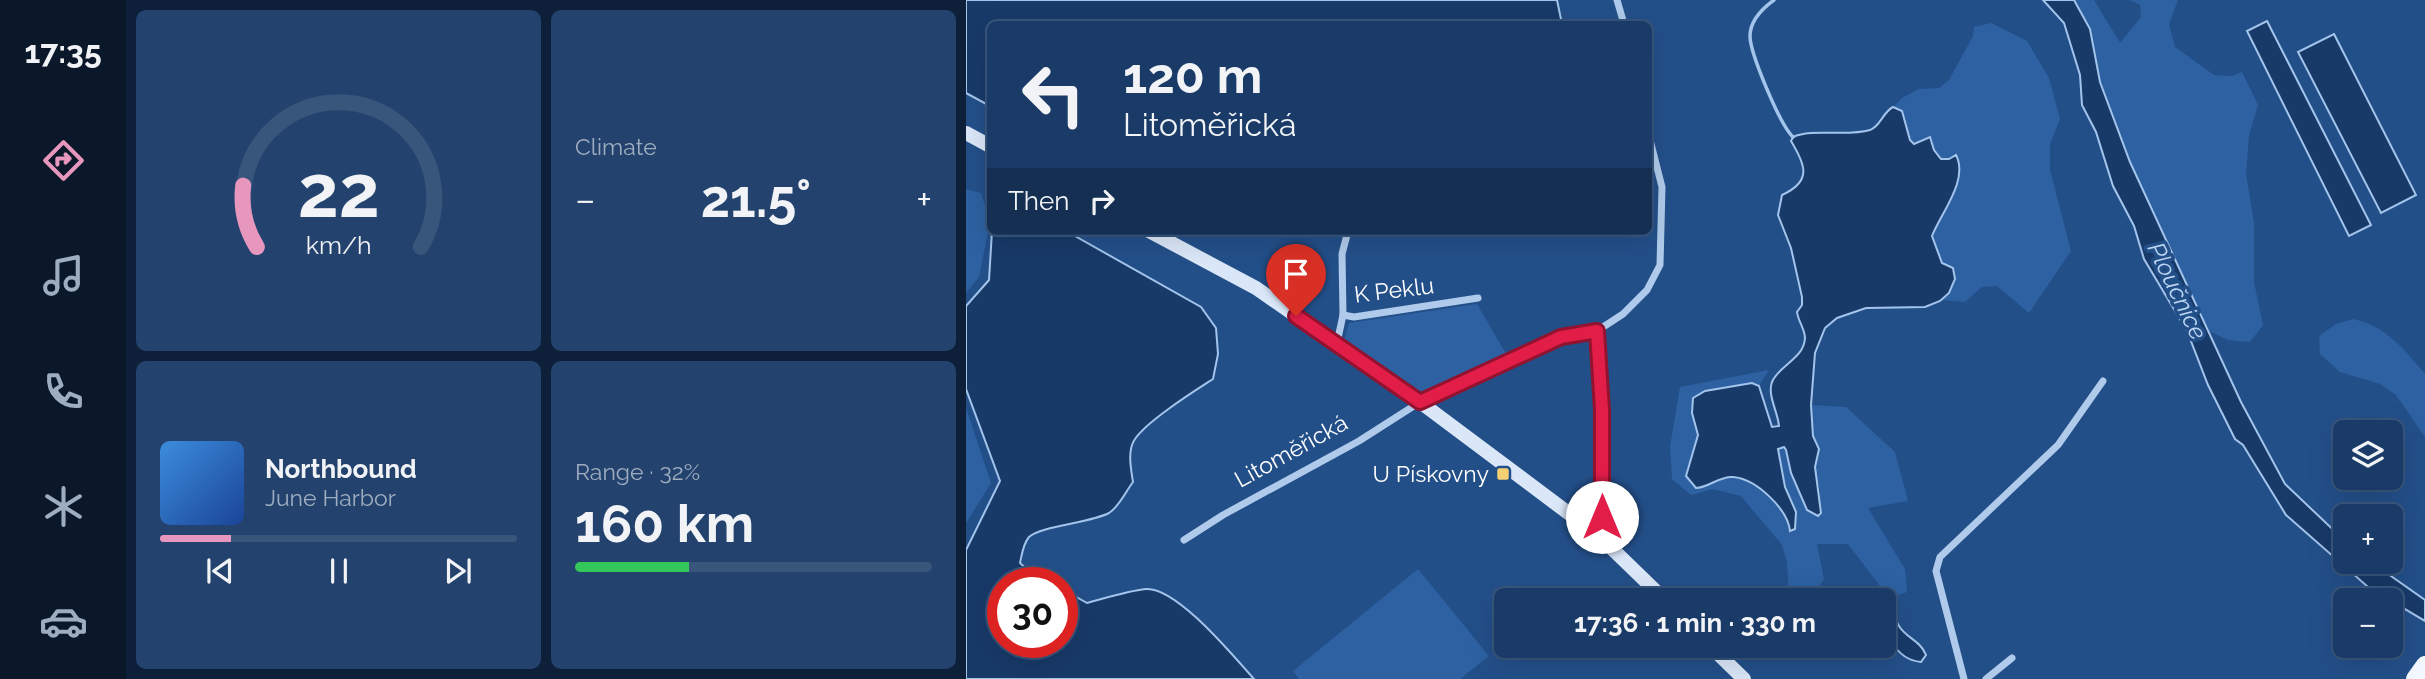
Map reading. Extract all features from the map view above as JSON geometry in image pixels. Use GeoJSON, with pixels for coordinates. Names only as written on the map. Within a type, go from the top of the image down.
{"type":"FeatureCollection","features":[{"type":"Feature","properties":{"kind":"main road"},"geometry":{"type":"LineString","coordinates":[[2415,679],[2425,665]]}},
{"type":"Feature","properties":{"kind":"street"},"geometry":{"type":"LineString","coordinates":[[1617,0],[1623,21]]}},
{"type":"Feature","properties":{"kind":"street"},"geometry":{"type":"LineString","coordinates":[[966,133],[987,144]]}},
{"type":"Feature","properties":{"kind":"street"},"geometry":{"type":"LineString","coordinates":[[1599,536],[1602,517],[1602,410],[1597,331],[1623,314],[1647,290],[1660,265],[1662,187],[1652,148]]}},
{"type":"Feature","properties":{"kind":"street"},"geometry":{"type":"LineString","coordinates":[[1157,235],[1256,288],[1420,402],[1599,536],[1653,588]]}},
{"type":"Feature","properties":{"kind":"street"},"geometry":{"type":"LineString","coordinates":[[1343,315],[1342,254],[1348,235]]}},
{"type":"Feature","properties":{"kind":"street","name":"K Peklu"},"geometry":{"type":"LineString","coordinates":[[1336,343],[1343,315],[1354,317],[1478,298]]}},
{"type":"Feature","properties":{"kind":"street","name":"Litoměřická"},"geometry":{"type":"LineString","coordinates":[[1184,540],[1223,515],[1359,441],[1420,402],[1561,337],[1597,331]]}},
{"type":"Feature","properties":{"kind":"street"},"geometry":{"type":"LineString","coordinates":[[1964,679],[1936,571],[1940,557],[2058,445],[2103,382]]}},
{"type":"Feature","properties":{"kind":"street"},"geometry":{"type":"LineString","coordinates":[[1722,658],[1744,679]]}},
{"type":"Feature","properties":{"kind":"street"},"geometry":{"type":"LineString","coordinates":[[1986,679],[2012,658]]}},
{"type":"Feature","properties":{"kind":"shaded area"},"geometry":{"type":"Polygon","coordinates":[[[2074,0],[2094,0],[2120,43],[2141,17],[2140,5],[2130,0],[2178,0],[2169,24],[2175,47],[2214,75],[2232,76],[2242,72],[2258,105],[2249,135],[2246,174],[2254,223],[2254,282],[2263,325],[2250,342],[2228,340],[2207,330],[2130,162],[2100,82],[2090,29],[2074,0]]]}},
{"type":"Feature","properties":{"kind":"shaded area"},"geometry":{"type":"Polygon","coordinates":[[[1991,23],[2027,41],[2049,78],[2060,119],[2050,144],[2050,170],[2071,251],[2029,313],[1997,286],[1982,287],[1965,302],[1941,300],[1949,293],[1953,268],[1942,263],[1932,235],[1953,196],[1959,164],[1956,155],[1941,159],[1934,150],[1933,142],[1924,138],[1915,145],[1910,140],[1902,111],[1893,107],[1902,98],[1919,89],[1939,88],[1949,80],[1973,36],[1974,27],[1991,23]]]}},
{"type":"Feature","properties":{"kind":"shaded area"},"geometry":{"type":"Polygon","coordinates":[[[966,189],[981,193],[987,212],[987,235],[979,277],[966,293],[966,189]]]}},
{"type":"Feature","properties":{"kind":"shaded area"},"geometry":{"type":"Polygon","coordinates":[[[1477,304],[1506,354],[1422,394],[1344,340],[1349,323],[1477,304]]]}},
{"type":"Feature","properties":{"kind":"shaded area"},"geometry":{"type":"Polygon","coordinates":[[[2353,319],[2385,333],[2402,347],[2425,374],[2425,437],[2396,395],[2380,384],[2340,372],[2320,354],[2319,336],[2336,324],[2353,319]]]}},
{"type":"Feature","properties":{"kind":"shaded area"},"geometry":{"type":"Polygon","coordinates":[[[1769,370],[1759,386],[1748,383],[1709,392],[1693,421],[1698,435],[1687,476],[1702,488],[1729,477],[1749,483],[1778,506],[1784,514],[1789,530],[1796,512],[1785,487],[1778,449],[1784,447],[1791,473],[1807,510],[1818,504],[1820,492],[1815,467],[1819,449],[1813,436],[1811,405],[1846,407],[1895,452],[1908,501],[1868,508],[1905,569],[1907,592],[1896,596],[1896,588],[1881,588],[1848,544],[1817,544],[1824,579],[1818,588],[1788,588],[1787,562],[1782,545],[1741,496],[1713,489],[1691,495],[1672,479],[1670,447],[1680,387],[1769,370]]]}},
{"type":"Feature","properties":{"kind":"shaded area"},"geometry":{"type":"Polygon","coordinates":[[[966,408],[991,483],[966,523],[966,408]]]}},
{"type":"Feature","properties":{"kind":"shaded area"},"geometry":{"type":"Polygon","coordinates":[[[1418,569],[1489,656],[1460,679],[1299,679],[1293,671],[1418,569]]]}},
{"type":"Feature","properties":{"kind":"water"},"geometry":{"type":"Polygon","coordinates":[[[966,0],[1557,0],[1561,21],[987,21],[987,104],[966,93],[966,0]]]}},
{"type":"Feature","properties":{"kind":"water","name":"Ploučnice"},"geometry":{"type":"Polygon","coordinates":[[[2043,0],[2074,0],[2090,29],[2100,82],[2130,162],[2241,402],[2285,484],[2333,530],[2333,556],[2286,515],[2243,445],[2235,439],[2208,385],[2187,331],[2144,259],[2134,226],[2113,186],[2096,132],[2082,105],[2080,75],[2064,23],[2043,0]]]}},
{"type":"Feature","properties":{"kind":"water"},"geometry":{"type":"Polygon","coordinates":[[[2267,21],[2371,225],[2349,236],[2247,31],[2267,21]]]}},
{"type":"Feature","properties":{"kind":"water"},"geometry":{"type":"Polygon","coordinates":[[[2334,34],[2416,195],[2381,213],[2298,52],[2334,34]]]}},
{"type":"Feature","properties":{"kind":"water"},"geometry":{"type":"Polygon","coordinates":[[[1893,107],[1902,111],[1910,140],[1914,144],[1930,137],[1934,150],[1941,159],[1956,155],[1959,175],[1956,186],[1932,236],[1942,263],[1953,268],[1955,279],[1949,293],[1940,301],[1925,307],[1866,308],[1837,318],[1825,328],[1815,353],[1811,405],[1813,436],[1819,449],[1815,467],[1821,513],[1818,516],[1807,510],[1791,473],[1786,450],[1784,447],[1778,449],[1785,487],[1796,512],[1795,529],[1790,531],[1784,514],[1777,505],[1752,483],[1728,477],[1696,488],[1686,476],[1698,435],[1692,413],[1693,398],[1705,391],[1752,383],[1759,386],[1772,427],[1779,426],[1771,392],[1772,382],[1796,357],[1805,338],[1797,312],[1802,305],[1802,297],[1791,248],[1778,215],[1782,195],[1792,190],[1802,178],[1800,157],[1791,141],[1793,137],[1801,134],[1870,130],[1877,126],[1893,107]]]}},
{"type":"Feature","properties":{"kind":"water"},"geometry":{"type":"Polygon","coordinates":[[[992,235],[1073,235],[1201,307],[1216,328],[1218,354],[1213,379],[1160,416],[1135,439],[1130,454],[1133,482],[1113,510],[1101,516],[1035,533],[1024,546],[1020,563],[1024,567],[987,567],[987,658],[1078,658],[1078,598],[1087,603],[1146,589],[1159,591],[1189,611],[1254,679],[966,679],[966,550],[1000,481],[966,389],[966,306],[989,280],[992,235]]]}},
{"type":"Feature","properties":{"kind":"water"},"geometry":{"type":"Polygon","coordinates":[[[2353,574],[2388,574],[2425,600],[2425,621],[2403,608],[2403,588],[2368,587],[2353,574]]]}},
{"type":"Feature","properties":{"kind":"water"},"geometry":{"type":"Polygon","coordinates":[[[1896,620],[1926,655],[1921,662],[1904,656],[1898,650],[1896,620]]]}},
{"type":"Feature","properties":{"kind":"waterway"},"geometry":{"type":"LineString","coordinates":[[1774,0],[1755,20],[1750,36],[1751,45],[1781,119],[1793,137]]}},
{"type":"Feature","properties":{"kind":"place","name":"U Pískovny"},"geometry":{"type":"Point","coordinates":[1503,474]}},
{"type":"Feature","properties":{"kind":"route"},"geometry":{"type":"LineString","coordinates":[[1296,316],[1420,402],[1561,337],[1597,331],[1602,410],[1602,517]]}}]}
